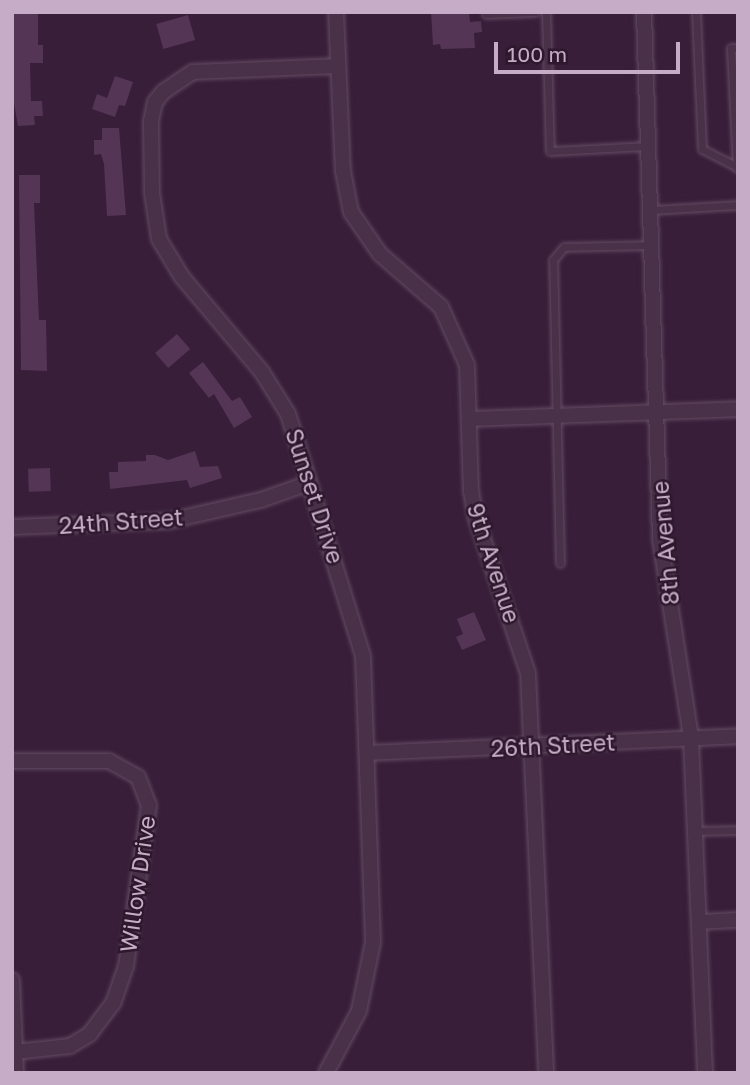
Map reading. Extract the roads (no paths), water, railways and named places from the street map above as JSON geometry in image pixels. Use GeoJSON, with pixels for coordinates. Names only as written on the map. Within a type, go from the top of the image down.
{"type":"FeatureCollection","features":[{"type":"Feature","properties":{"kind":"street","name":"9th Avenue"},"geometry":{"type":"LineString","coordinates":[[336,12],[342,172],[351,212],[373,247],[427,292],[452,324],[467,365],[471,491],[483,545],[528,674],[546,1073]]}},
{"type":"Feature","properties":{"kind":"street","name":"8th Avenue"},"geometry":{"type":"LineString","coordinates":[[644,12],[660,539],[691,738],[705,1073]]}},
{"type":"Feature","properties":{"kind":"street","name":"Sunset Drive"},"geometry":{"type":"LineString","coordinates":[[326,1073],[359,1011],[373,942],[368,753],[361,645],[288,414],[262,372],[182,277],[159,239],[153,204],[150,121],[155,102],[163,92],[193,72],[337,66]]}},
{"type":"Feature","properties":{"kind":"street"},"geometry":{"type":"LineString","coordinates":[[470,419],[738,409]]}},
{"type":"Feature","properties":{"kind":"street","name":"24th Street"},"geometry":{"type":"LineString","coordinates":[[12,527],[169,521],[261,500],[309,483]]}},
{"type":"Feature","properties":{"kind":"street","name":"26th Street"},"geometry":{"type":"LineString","coordinates":[[368,753],[738,736]]}},
{"type":"Feature","properties":{"kind":"street","name":"Willow Drive"},"geometry":{"type":"LineString","coordinates":[[12,761],[108,761],[138,777],[149,805],[126,965],[113,1003],[80,1041],[60,1049],[15,1052]]}},
{"type":"Feature","properties":{"kind":"street"},"geometry":{"type":"LineString","coordinates":[[699,922],[738,920]]}},
{"type":"Feature","properties":{"kind":"street"},"geometry":{"type":"LineString","coordinates":[[12,980],[16,1073]]}},
{"type":"Feature","properties":{"kind":"lane"},"geometry":{"type":"LineString","coordinates":[[486,14],[535,12]]}},
{"type":"Feature","properties":{"kind":"lane"},"geometry":{"type":"LineString","coordinates":[[546,12],[550,151],[649,146]]}},
{"type":"Feature","properties":{"kind":"lane"},"geometry":{"type":"LineString","coordinates":[[696,12],[702,149],[737,168]]}},
{"type":"Feature","properties":{"kind":"lane"},"geometry":{"type":"LineString","coordinates":[[737,168],[731,48],[738,48]]}},
{"type":"Feature","properties":{"kind":"lane"},"geometry":{"type":"LineString","coordinates":[[651,210],[738,205]]}},
{"type":"Feature","properties":{"kind":"lane"},"geometry":{"type":"LineString","coordinates":[[560,563],[553,260],[564,247],[651,244]]}},
{"type":"Feature","properties":{"kind":"lane"},"geometry":{"type":"LineString","coordinates":[[695,831],[738,830]]}}]}
